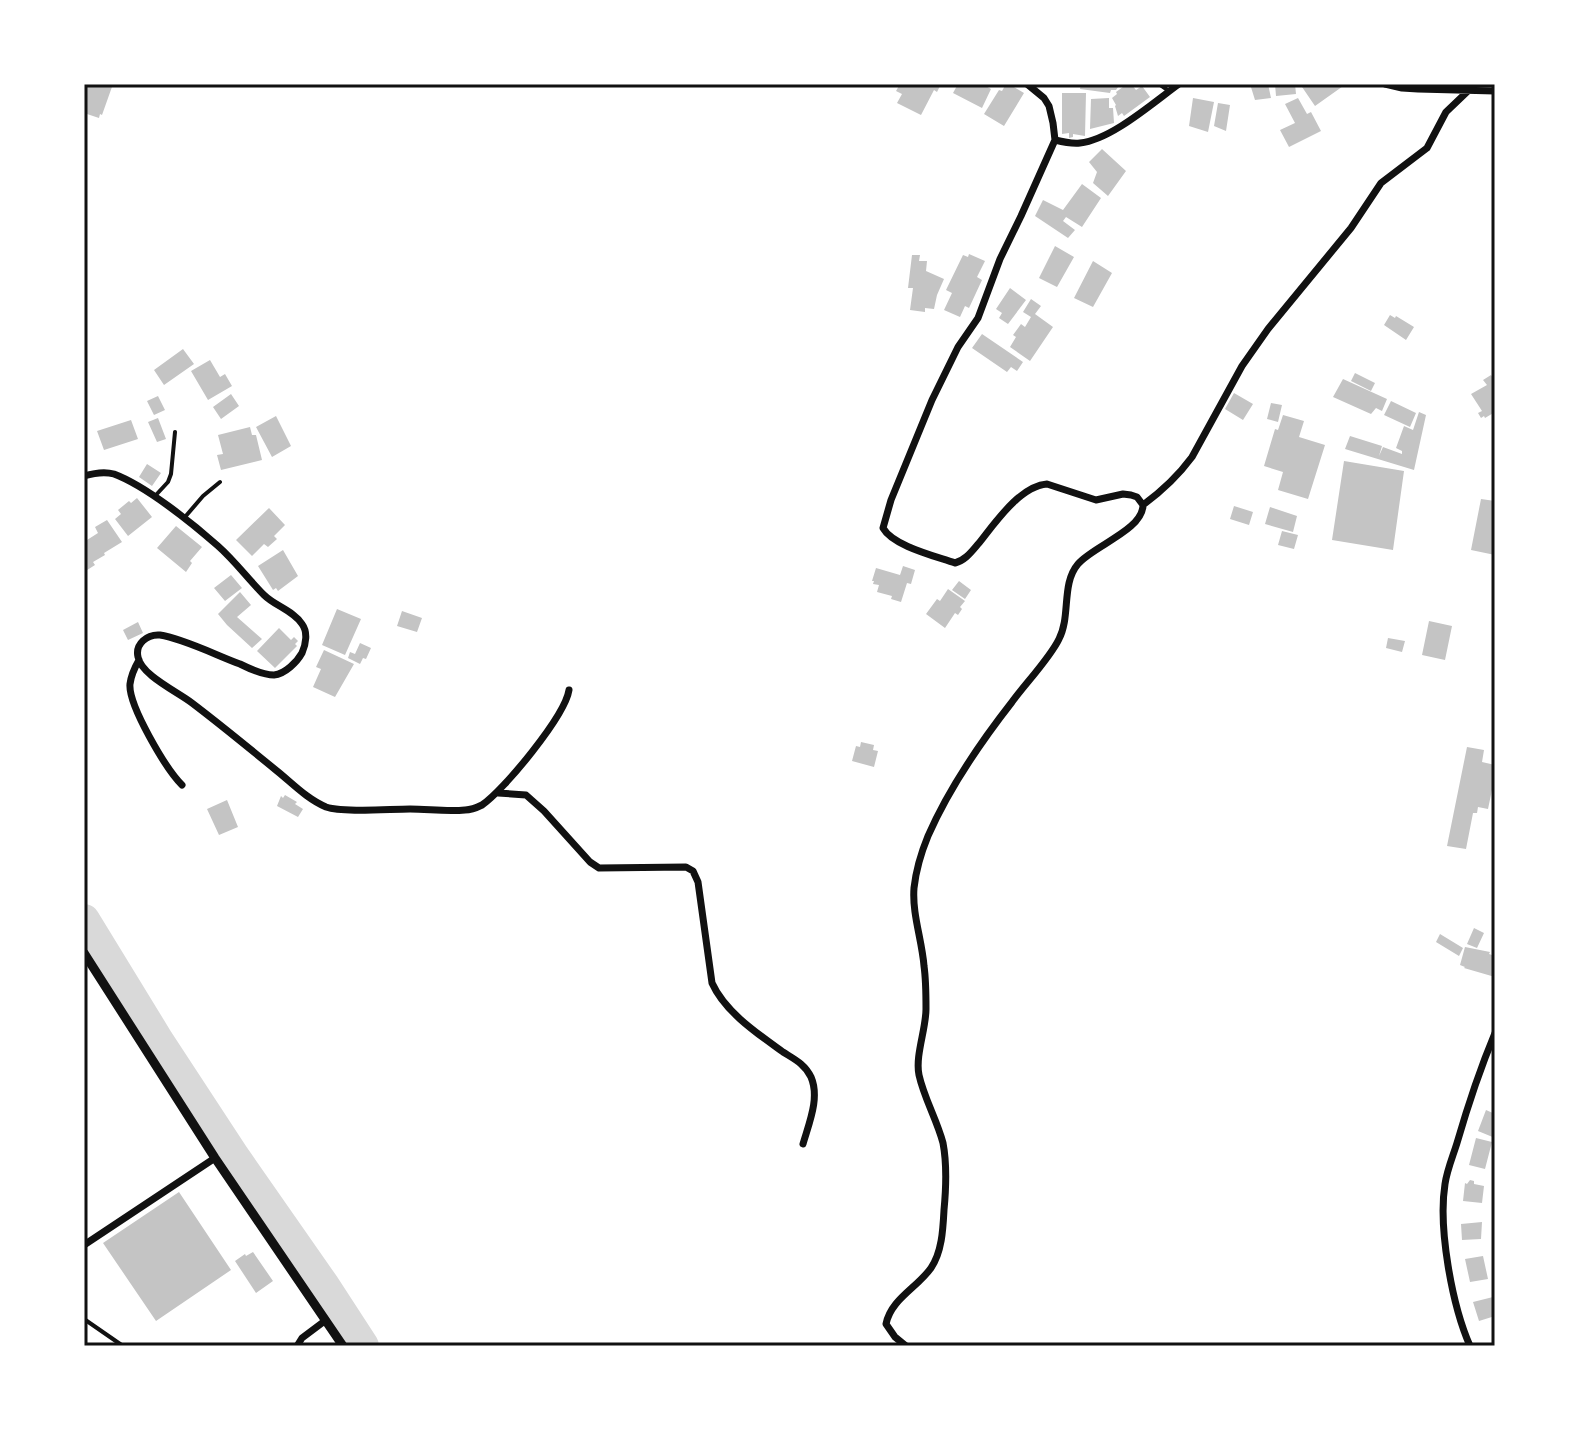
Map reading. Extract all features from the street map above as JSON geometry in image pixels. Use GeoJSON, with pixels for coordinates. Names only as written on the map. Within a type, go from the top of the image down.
{"type":"FeatureCollection","features":[{"type":"Feature","properties":{"kind":"street"},"geometry":{"type":"LineString","coordinates":[[906,1346],[895,1337],[886,1324],[887,1320],[892,1308],[932,1267],[939,1249],[945,1207],[943,1144],[918,1072],[926,1011],[924,966],[914,904],[918,865],[929,834],[952,791],[981,745],[1059,640],[1066,618],[1071,574],[1087,556],[1137,521],[1143,512],[1143,505],[1131,495],[1096,500],[1047,484],[1040,485],[1027,490],[1015,501],[959,563],[899,542],[883,528],[891,500],[932,400],[954,355],[978,318],[1000,259],[1055,140],[1049,106],[1027,84]]}},
{"type":"Feature","properties":{"kind":"street"},"geometry":{"type":"LineString","coordinates":[[1055,140],[1079,144],[1101,137],[1179,84]]}},
{"type":"Feature","properties":{"kind":"street"},"geometry":{"type":"LineString","coordinates":[[1385,84],[1402,88],[1495,91]]}},
{"type":"Feature","properties":{"kind":"street"},"geometry":{"type":"LineString","coordinates":[[1143,505],[1173,481],[1192,457],[1242,366],[1268,329],[1351,228],[1381,183],[1427,148],[1446,112],[1468,91]]}},
{"type":"Feature","properties":{"kind":"street"},"geometry":{"type":"LineString","coordinates":[[84,476],[105,472],[114,474],[184,518],[219,546],[265,596],[302,623],[306,637],[302,652],[282,673],[267,674],[196,646],[155,635],[140,643],[137,653],[139,660],[154,677],[208,714],[310,798],[327,807],[344,810],[461,811],[477,808],[498,793],[547,733],[568,699],[569,690]]}},
{"type":"Feature","properties":{"kind":"street"},"geometry":{"type":"LineString","coordinates":[[139,660],[130,685],[131,695],[167,768],[182,785]]}},
{"type":"Feature","properties":{"kind":"street"},"geometry":{"type":"LineString","coordinates":[[498,793],[526,795],[599,868],[686,867],[693,871],[698,882],[712,983],[717,993],[758,1033],[804,1066],[812,1078],[814,1097],[803,1144]]}},
{"type":"Feature","properties":{"kind":"street"},"geometry":{"type":"LineString","coordinates":[[84,953],[215,1158],[343,1346]]}},
{"type":"Feature","properties":{"kind":"street"},"geometry":{"type":"LineString","coordinates":[[1470,1346],[1457,1307],[1446,1251],[1443,1219],[1445,1183],[1473,1089],[1495,1033]]}},
{"type":"Feature","properties":{"kind":"street"},"geometry":{"type":"LineString","coordinates":[[84,1245],[215,1158]]}},
{"type":"Feature","properties":{"kind":"street"},"geometry":{"type":"LineString","coordinates":[[297,1346],[302,1338],[326,1320]]}},
{"type":"Feature","properties":{"kind":"lane"},"geometry":{"type":"LineString","coordinates":[[1159,84],[1169,91]]}},
{"type":"Feature","properties":{"kind":"lane"},"geometry":{"type":"LineString","coordinates":[[154,498],[171,474],[175,432]]}},
{"type":"Feature","properties":{"kind":"lane"},"geometry":{"type":"LineString","coordinates":[[184,518],[220,482]]}},
{"type":"Feature","properties":{"kind":"lane"},"geometry":{"type":"LineString","coordinates":[[84,1319],[123,1346]]}},
{"type":"Feature","properties":{"kind":"building"},"geometry":{"type":"Polygon","coordinates":[[[86,84],[113,84],[99,118],[84,113],[86,84]]]}},
{"type":"Feature","properties":{"kind":"building"},"geometry":{"type":"Polygon","coordinates":[[[900,84],[941,84],[937,92],[934,90],[921,115],[897,103],[902,94],[896,91],[900,84]]]}},
{"type":"Feature","properties":{"kind":"building"},"geometry":{"type":"Polygon","coordinates":[[[958,84],[982,84],[991,89],[982,108],[953,93],[958,84]]]}},
{"type":"Feature","properties":{"kind":"building"},"geometry":{"type":"Polygon","coordinates":[[[1006,84],[1024,93],[1004,126],[984,114],[1006,84]]]}},
{"type":"Feature","properties":{"kind":"building"},"geometry":{"type":"Polygon","coordinates":[[[1081,84],[1120,84],[1110,93],[1080,89],[1081,84]]]}},
{"type":"Feature","properties":{"kind":"building"},"geometry":{"type":"Polygon","coordinates":[[[1127,84],[1136,90],[1142,86],[1150,97],[1124,116],[1122,113],[1118,116],[1112,98],[1127,84]]]}},
{"type":"Feature","properties":{"kind":"building"},"geometry":{"type":"Polygon","coordinates":[[[1250,84],[1268,84],[1271,98],[1255,100],[1250,84]]]}},
{"type":"Feature","properties":{"kind":"building"},"geometry":{"type":"Polygon","coordinates":[[[1275,84],[1295,84],[1296,94],[1276,96],[1275,84]]]}},
{"type":"Feature","properties":{"kind":"building"},"geometry":{"type":"Polygon","coordinates":[[[1300,84],[1346,84],[1315,106],[1300,84]]]}},
{"type":"Feature","properties":{"kind":"building"},"geometry":{"type":"Polygon","coordinates":[[[1062,93],[1086,93],[1085,136],[1073,134],[1069,138],[1069,133],[1062,134],[1062,93]]]}},
{"type":"Feature","properties":{"kind":"building"},"geometry":{"type":"Polygon","coordinates":[[[1109,98],[1114,123],[1090,129],[1091,99],[1109,98]]]}},
{"type":"Feature","properties":{"kind":"building"},"geometry":{"type":"Polygon","coordinates":[[[1193,98],[1214,102],[1208,132],[1189,126],[1193,98]]]}},
{"type":"Feature","properties":{"kind":"building"},"geometry":{"type":"Polygon","coordinates":[[[1298,98],[1307,114],[1311,112],[1321,131],[1289,147],[1280,130],[1295,123],[1285,104],[1298,98]]]}},
{"type":"Feature","properties":{"kind":"building"},"geometry":{"type":"Polygon","coordinates":[[[1218,103],[1230,105],[1226,131],[1214,126],[1218,103]]]}},
{"type":"Feature","properties":{"kind":"building"},"geometry":{"type":"Polygon","coordinates":[[[1102,149],[1126,171],[1108,196],[1093,183],[1097,172],[1089,162],[1102,149]]]}},
{"type":"Feature","properties":{"kind":"building"},"geometry":{"type":"Polygon","coordinates":[[[1082,184],[1101,198],[1082,227],[1066,217],[1063,221],[1075,230],[1068,238],[1035,216],[1043,200],[1063,210],[1082,184]]]}},
{"type":"Feature","properties":{"kind":"building"},"geometry":{"type":"Polygon","coordinates":[[[1055,246],[1074,257],[1057,287],[1039,278],[1055,246]]]}},
{"type":"Feature","properties":{"kind":"building"},"geometry":{"type":"Polygon","coordinates":[[[969,254],[985,261],[977,277],[982,280],[969,308],[965,306],[960,317],[944,310],[952,293],[946,290],[963,255],[968,257],[969,254]]]}},
{"type":"Feature","properties":{"kind":"building"},"geometry":{"type":"Polygon","coordinates":[[[912,255],[920,255],[919,261],[927,261],[926,271],[944,279],[934,309],[925,308],[925,312],[910,310],[913,288],[908,288],[912,255]]]}},
{"type":"Feature","properties":{"kind":"building"},"geometry":{"type":"Polygon","coordinates":[[[1093,261],[1112,273],[1093,307],[1074,298],[1093,261]]]}},
{"type":"Feature","properties":{"kind":"building"},"geometry":{"type":"Polygon","coordinates":[[[1010,288],[1026,300],[1008,324],[999,318],[1002,313],[996,309],[1010,288]]]}},
{"type":"Feature","properties":{"kind":"building"},"geometry":{"type":"Polygon","coordinates":[[[1031,299],[1041,306],[1035,314],[1053,327],[1030,361],[1010,347],[1016,337],[1013,335],[1021,324],[1025,327],[1031,317],[1023,312],[1031,299]]]}},
{"type":"Feature","properties":{"kind":"building"},"geometry":{"type":"Polygon","coordinates":[[[1390,315],[1414,327],[1406,340],[1384,325],[1390,315]]]}},
{"type":"Feature","properties":{"kind":"building"},"geometry":{"type":"Polygon","coordinates":[[[982,334],[1023,362],[1017,371],[1011,367],[1007,372],[972,348],[982,334]]]}},
{"type":"Feature","properties":{"kind":"building"},"geometry":{"type":"Polygon","coordinates":[[[183,349],[194,364],[164,385],[154,370],[183,349]]]}},
{"type":"Feature","properties":{"kind":"building"},"geometry":{"type":"Polygon","coordinates":[[[210,360],[220,377],[225,374],[232,386],[208,400],[191,371],[210,360]]]}},
{"type":"Feature","properties":{"kind":"building"},"geometry":{"type":"Polygon","coordinates":[[[1355,373],[1375,383],[1371,391],[1351,381],[1355,373]]]}},
{"type":"Feature","properties":{"kind":"building"},"geometry":{"type":"Polygon","coordinates":[[[1491,375],[1495,381],[1495,412],[1481,418],[1478,413],[1482,411],[1471,394],[1487,385],[1483,380],[1491,375]]]}},
{"type":"Feature","properties":{"kind":"building"},"geometry":{"type":"Polygon","coordinates":[[[1343,379],[1387,399],[1382,411],[1376,408],[1371,414],[1333,397],[1343,379]]]}},
{"type":"Feature","properties":{"kind":"building"},"geometry":{"type":"Polygon","coordinates":[[[1234,393],[1253,404],[1243,420],[1225,409],[1234,393]]]}},
{"type":"Feature","properties":{"kind":"building"},"geometry":{"type":"Polygon","coordinates":[[[231,394],[239,406],[221,419],[213,407],[231,394]]]}},
{"type":"Feature","properties":{"kind":"building"},"geometry":{"type":"Polygon","coordinates":[[[158,396],[165,410],[154,415],[147,401],[158,396]]]}},
{"type":"Feature","properties":{"kind":"building"},"geometry":{"type":"Polygon","coordinates":[[[1391,401],[1416,413],[1410,427],[1384,415],[1391,401]]]}},
{"type":"Feature","properties":{"kind":"building"},"geometry":{"type":"Polygon","coordinates":[[[1271,403],[1282,405],[1278,422],[1267,419],[1271,403]]]}},
{"type":"Feature","properties":{"kind":"building"},"geometry":{"type":"Polygon","coordinates":[[[1419,412],[1426,415],[1414,470],[1345,449],[1350,436],[1382,446],[1379,456],[1383,447],[1402,454],[1396,448],[1404,426],[1413,430],[1419,412]]]}},
{"type":"Feature","properties":{"kind":"building"},"geometry":{"type":"Polygon","coordinates":[[[1283,415],[1304,421],[1299,437],[1325,445],[1308,499],[1278,490],[1283,472],[1264,466],[1275,429],[1278,430],[1283,415]]]}},
{"type":"Feature","properties":{"kind":"building"},"geometry":{"type":"Polygon","coordinates":[[[276,416],[291,446],[272,457],[256,427],[276,416]]]}},
{"type":"Feature","properties":{"kind":"building"},"geometry":{"type":"Polygon","coordinates":[[[158,418],[166,439],[157,442],[148,422],[158,418]]]}},
{"type":"Feature","properties":{"kind":"building"},"geometry":{"type":"Polygon","coordinates":[[[131,420],[138,439],[104,450],[97,431],[131,420]]]}},
{"type":"Feature","properties":{"kind":"building"},"geometry":{"type":"Polygon","coordinates":[[[250,427],[252,435],[256,435],[262,460],[221,470],[217,455],[223,454],[218,435],[250,427]]]}},
{"type":"Feature","properties":{"kind":"building"},"geometry":{"type":"Polygon","coordinates":[[[1344,461],[1404,471],[1393,550],[1332,540],[1344,461]]]}},
{"type":"Feature","properties":{"kind":"building"},"geometry":{"type":"Polygon","coordinates":[[[147,464],[161,473],[152,486],[139,477],[147,464]]]}},
{"type":"Feature","properties":{"kind":"building"},"geometry":{"type":"Polygon","coordinates":[[[137,498],[152,517],[128,536],[115,519],[121,514],[118,510],[137,498]]]}},
{"type":"Feature","properties":{"kind":"building"},"geometry":{"type":"Polygon","coordinates":[[[1481,499],[1495,501],[1495,555],[1471,550],[1481,499]]]}},
{"type":"Feature","properties":{"kind":"building"},"geometry":{"type":"Polygon","coordinates":[[[1234,506],[1253,512],[1249,525],[1230,519],[1234,506]]]}},
{"type":"Feature","properties":{"kind":"building"},"geometry":{"type":"Polygon","coordinates":[[[1270,507],[1297,516],[1293,532],[1265,524],[1270,507]]]}},
{"type":"Feature","properties":{"kind":"building"},"geometry":{"type":"Polygon","coordinates":[[[269,508],[285,525],[274,536],[277,539],[268,547],[264,544],[252,556],[236,540],[269,508]]]}},
{"type":"Feature","properties":{"kind":"building"},"geometry":{"type":"Polygon","coordinates":[[[107,520],[122,542],[104,553],[93,562],[95,565],[84,572],[84,535],[87,540],[98,533],[95,527],[107,520]]]}},
{"type":"Feature","properties":{"kind":"building"},"geometry":{"type":"Polygon","coordinates":[[[176,526],[202,547],[190,561],[192,563],[186,572],[157,548],[176,526]]]}},
{"type":"Feature","properties":{"kind":"building"},"geometry":{"type":"Polygon","coordinates":[[[1282,531],[1298,535],[1294,549],[1278,545],[1282,531]]]}},
{"type":"Feature","properties":{"kind":"building"},"geometry":{"type":"Polygon","coordinates":[[[283,550],[298,576],[278,591],[276,588],[273,590],[258,566],[283,550]]]}},
{"type":"Feature","properties":{"kind":"building"},"geometry":{"type":"Polygon","coordinates":[[[903,566],[915,570],[901,602],[877,592],[879,585],[872,581],[876,568],[900,575],[903,566]]]}},
{"type":"Feature","properties":{"kind":"building"},"geometry":{"type":"Polygon","coordinates":[[[231,575],[242,588],[225,601],[214,588],[231,575]]]}},
{"type":"Feature","properties":{"kind":"building"},"geometry":{"type":"Polygon","coordinates":[[[959,581],[971,590],[965,599],[952,590],[959,581]]]}},
{"type":"Feature","properties":{"kind":"building"},"geometry":{"type":"Polygon","coordinates":[[[948,589],[965,601],[958,615],[955,613],[945,628],[926,614],[948,589]]]}},
{"type":"Feature","properties":{"kind":"building"},"geometry":{"type":"Polygon","coordinates":[[[240,592],[251,605],[237,617],[262,639],[252,648],[218,614],[240,592]]]}},
{"type":"Feature","properties":{"kind":"building"},"geometry":{"type":"Polygon","coordinates":[[[337,609],[361,619],[345,655],[322,645],[337,609]]]}},
{"type":"Feature","properties":{"kind":"building"},"geometry":{"type":"Polygon","coordinates":[[[402,611],[422,618],[417,632],[397,626],[402,611]]]}},
{"type":"Feature","properties":{"kind":"building"},"geometry":{"type":"Polygon","coordinates":[[[1429,621],[1452,626],[1445,660],[1422,655],[1429,621]]]}},
{"type":"Feature","properties":{"kind":"building"},"geometry":{"type":"Polygon","coordinates":[[[138,622],[143,633],[128,640],[123,630],[138,622]]]}},
{"type":"Feature","properties":{"kind":"building"},"geometry":{"type":"Polygon","coordinates":[[[279,628],[291,640],[294,637],[298,641],[297,646],[275,668],[257,651],[279,628]]]}},
{"type":"Feature","properties":{"kind":"building"},"geometry":{"type":"Polygon","coordinates":[[[1388,638],[1405,641],[1402,652],[1386,648],[1388,638]]]}},
{"type":"Feature","properties":{"kind":"building"},"geometry":{"type":"Polygon","coordinates":[[[360,643],[371,648],[360,664],[348,658],[350,652],[355,654],[360,643]]]}},
{"type":"Feature","properties":{"kind":"building"},"geometry":{"type":"Polygon","coordinates":[[[324,650],[354,664],[335,697],[313,687],[321,669],[316,667],[324,650]]]}},
{"type":"Feature","properties":{"kind":"building"},"geometry":{"type":"Polygon","coordinates":[[[861,742],[874,745],[873,750],[878,751],[874,767],[852,761],[856,746],[860,747],[861,742]]]}},
{"type":"Feature","properties":{"kind":"building"},"geometry":{"type":"Polygon","coordinates":[[[1467,747],[1484,750],[1482,762],[1495,765],[1495,785],[1488,809],[1478,807],[1477,813],[1473,813],[1466,849],[1447,846],[1467,747]]]}},
{"type":"Feature","properties":{"kind":"building"},"geometry":{"type":"Polygon","coordinates":[[[285,795],[303,809],[298,817],[277,806],[281,796],[283,798],[285,795]]]}},
{"type":"Feature","properties":{"kind":"building"},"geometry":{"type":"Polygon","coordinates":[[[227,800],[238,827],[219,835],[207,809],[227,800]]]}},
{"type":"Feature","properties":{"kind":"building"},"geometry":{"type":"Polygon","coordinates":[[[1474,928],[1484,933],[1477,948],[1467,944],[1474,928]]]}},
{"type":"Feature","properties":{"kind":"building"},"geometry":{"type":"Polygon","coordinates":[[[1440,934],[1463,948],[1459,956],[1436,942],[1440,934]]]}},
{"type":"Feature","properties":{"kind":"building"},"geometry":{"type":"Polygon","coordinates":[[[1465,947],[1492,955],[1495,949],[1495,977],[1460,965],[1465,947]]]}},
{"type":"Feature","properties":{"kind":"building"},"geometry":{"type":"Polygon","coordinates":[[[1486,1110],[1495,1114],[1495,1138],[1478,1131],[1486,1110]]]}},
{"type":"Feature","properties":{"kind":"building"},"geometry":{"type":"Polygon","coordinates":[[[1476,1138],[1492,1142],[1485,1169],[1469,1165],[1476,1138]]]}},
{"type":"Feature","properties":{"kind":"building"},"geometry":{"type":"Polygon","coordinates":[[[1470,1180],[1484,1186],[1482,1203],[1463,1201],[1465,1183],[1470,1180]]]}},
{"type":"Feature","properties":{"kind":"building"},"geometry":{"type":"Polygon","coordinates":[[[179,1192],[231,1270],[156,1321],[103,1243],[179,1192]]]}},
{"type":"Feature","properties":{"kind":"building"},"geometry":{"type":"Polygon","coordinates":[[[1482,1222],[1481,1239],[1462,1240],[1461,1224],[1482,1222]]]}},
{"type":"Feature","properties":{"kind":"building"},"geometry":{"type":"Polygon","coordinates":[[[253,1252],[273,1281],[256,1293],[235,1261],[253,1252]]]}},
{"type":"Feature","properties":{"kind":"building"},"geometry":{"type":"Polygon","coordinates":[[[1483,1256],[1488,1279],[1470,1282],[1465,1259],[1483,1256]]]}},
{"type":"Feature","properties":{"kind":"building"},"geometry":{"type":"Polygon","coordinates":[[[1493,1297],[1495,1316],[1479,1321],[1473,1302],[1493,1297]]]}},
{"type":"Feature","properties":{"kind":"waterway"},"geometry":{"type":"LineString","coordinates":[[84,920],[158,1041],[363,1346]]}}]}
